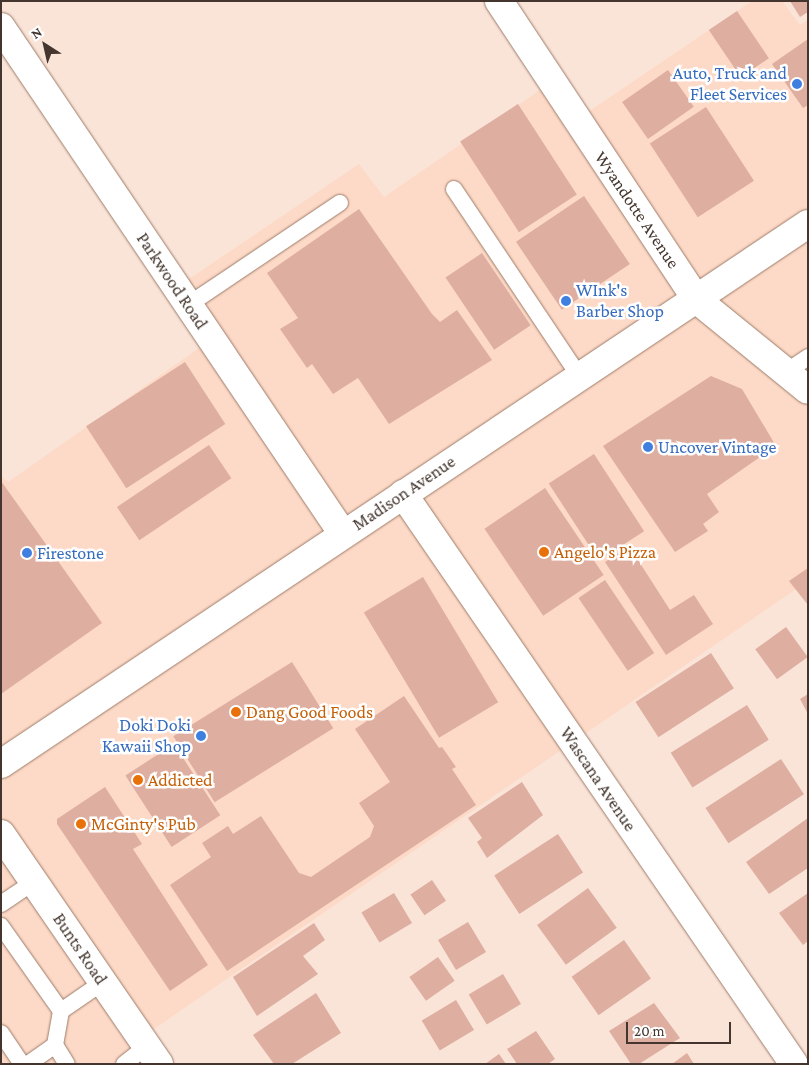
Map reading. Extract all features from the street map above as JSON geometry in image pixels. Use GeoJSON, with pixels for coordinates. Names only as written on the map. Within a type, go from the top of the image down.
{"type":"FeatureCollection","features":[{"type":"Feature","properties":{"kind":"street","name":"Wyandotte Avenue"},"geometry":{"type":"LineString","coordinates":[[499,1],[696,299],[797,364],[808,390]]}},
{"type":"Feature","properties":{"kind":"street","name":"Parkwood Road"},"geometry":{"type":"LineString","coordinates":[[1,27],[343,534]]}},
{"type":"Feature","properties":{"kind":"street","name":"Madison Avenue"},"geometry":{"type":"LineString","coordinates":[[1,764],[808,224]]}},
{"type":"Feature","properties":{"kind":"street","name":"Wascana Avenue"},"geometry":{"type":"LineString","coordinates":[[403,494],[794,1064]]}},
{"type":"Feature","properties":{"kind":"street","name":"Bunts Road"},"geometry":{"type":"LineString","coordinates":[[1,834],[153,1055]]}},
{"type":"Feature","properties":{"kind":"lane"},"geometry":{"type":"LineString","coordinates":[[454,189],[579,376]]}},
{"type":"Feature","properties":{"kind":"lane"},"geometry":{"type":"LineString","coordinates":[[188,305],[340,202]]}},
{"type":"Feature","properties":{"kind":"lane"},"geometry":{"type":"LineString","coordinates":[[1,904],[34,882]]}},
{"type":"Feature","properties":{"kind":"lane"},"geometry":{"type":"LineString","coordinates":[[1,926],[61,1011]]}},
{"type":"Feature","properties":{"kind":"lane"},"geometry":{"type":"LineString","coordinates":[[28,1064],[54,1045],[61,1011],[103,982]]}},
{"type":"Feature","properties":{"kind":"lane"},"geometry":{"type":"LineString","coordinates":[[1,1033],[22,1064]]}},
{"type":"Feature","properties":{"kind":"lane"},"geometry":{"type":"LineString","coordinates":[[54,1045],[67,1064]]}},
{"type":"Feature","properties":{"kind":"lane"},"geometry":{"type":"LineString","coordinates":[[124,1064],[153,1055]]}},
{"type":"Feature","properties":{"kind":"shaded area"},"geometry":{"type":"Polygon","coordinates":[[[752,1],[782,1],[800,25],[808,20],[808,581],[151,1031],[173,1064],[1,1064],[1,476],[8,482],[219,334],[183,283],[359,164],[384,197],[559,77],[585,114],[752,1]]]}},
{"type":"Feature","properties":{"kind":"building"},"geometry":{"type":"Polygon","coordinates":[[[790,1],[808,1],[808,12],[800,17],[790,1]]]}},
{"type":"Feature","properties":{"kind":"building"},"geometry":{"type":"Polygon","coordinates":[[[737,11],[769,58],[741,77],[709,30],[737,11]]]}},
{"type":"Feature","properties":{"kind":"building","name":"Auto, Truck and Fleet Services"},"geometry":{"type":"Polygon","coordinates":[[[808,39],[808,105],[803,108],[772,64],[808,39]]]}},
{"type":"Feature","properties":{"kind":"building"},"geometry":{"type":"Polygon","coordinates":[[[668,70],[694,107],[648,139],[622,102],[668,70]]]}},
{"type":"Feature","properties":{"kind":"building"},"geometry":{"type":"Polygon","coordinates":[[[518,104],[577,195],[519,232],[460,142],[518,104]]]}},
{"type":"Feature","properties":{"kind":"building"},"geometry":{"type":"Polygon","coordinates":[[[706,107],[754,181],[698,217],[650,143],[706,107]]]}},
{"type":"Feature","properties":{"kind":"building"},"geometry":{"type":"Polygon","coordinates":[[[584,196],[630,264],[562,310],[516,242],[584,196]]]}},
{"type":"Feature","properties":{"kind":"building"},"geometry":{"type":"Polygon","coordinates":[[[359,209],[432,314],[440,322],[457,310],[492,360],[389,424],[358,378],[333,394],[312,364],[307,368],[280,329],[298,318],[267,273],[359,209]]]}},
{"type":"Feature","properties":{"kind":"building"},"geometry":{"type":"Polygon","coordinates":[[[482,253],[531,325],[494,350],[446,278],[482,253]]]}},
{"type":"Feature","properties":{"kind":"building"},"geometry":{"type":"Polygon","coordinates":[[[185,362],[225,424],[126,488],[86,426],[185,362]]]}},
{"type":"Feature","properties":{"kind":"building"},"geometry":{"type":"Polygon","coordinates":[[[711,376],[742,389],[776,446],[707,494],[719,512],[703,524],[708,531],[675,552],[603,446],[711,376]]]}},
{"type":"Feature","properties":{"kind":"building"},"geometry":{"type":"Polygon","coordinates":[[[209,445],[231,478],[139,540],[117,507],[209,445]]]}},
{"type":"Feature","properties":{"kind":"building"},"geometry":{"type":"Polygon","coordinates":[[[594,454],[644,531],[599,561],[549,483],[594,454]]]}},
{"type":"Feature","properties":{"kind":"building","name":"Firestone"},"geometry":{"type":"Polygon","coordinates":[[[1,481],[102,623],[1,694],[1,481]]]}},
{"type":"Feature","properties":{"kind":"building","name":"Angelo's Pizza"},"geometry":{"type":"Polygon","coordinates":[[[545,488],[604,575],[543,616],[484,529],[545,488]]]}},
{"type":"Feature","properties":{"kind":"building"},"geometry":{"type":"Polygon","coordinates":[[[629,546],[670,610],[694,595],[713,624],[666,655],[605,562],[629,546]]]}},
{"type":"Feature","properties":{"kind":"building"},"geometry":{"type":"Polygon","coordinates":[[[808,568],[808,605],[789,581],[808,568]]]}},
{"type":"Feature","properties":{"kind":"building"},"geometry":{"type":"Polygon","coordinates":[[[423,577],[498,702],[439,738],[364,613],[423,577]]]}},
{"type":"Feature","properties":{"kind":"building"},"geometry":{"type":"Polygon","coordinates":[[[605,580],[654,653],[628,671],[578,598],[605,580]]]}},
{"type":"Feature","properties":{"kind":"building"},"geometry":{"type":"Polygon","coordinates":[[[786,627],[808,657],[777,679],[755,649],[786,627]]]}},
{"type":"Feature","properties":{"kind":"building"},"geometry":{"type":"Polygon","coordinates":[[[711,653],[734,688],[658,737],[636,702],[711,653]]]}},
{"type":"Feature","properties":{"kind":"building"},"geometry":{"type":"Polygon","coordinates":[[[292,662],[333,728],[215,802],[173,736],[292,662]]]}},
{"type":"Feature","properties":{"kind":"building"},"geometry":{"type":"Polygon","coordinates":[[[808,694],[808,714],[800,699],[808,694]]]}},
{"type":"Feature","properties":{"kind":"building"},"geometry":{"type":"Polygon","coordinates":[[[404,696],[439,748],[442,747],[456,767],[452,769],[476,805],[227,971],[170,885],[211,857],[202,843],[228,826],[233,834],[261,816],[299,873],[311,877],[370,837],[374,826],[359,803],[390,782],[355,729],[404,696]]]}},
{"type":"Feature","properties":{"kind":"building"},"geometry":{"type":"Polygon","coordinates":[[[747,705],[769,740],[692,787],[671,753],[747,705]]]}},
{"type":"Feature","properties":{"kind":"building"},"geometry":{"type":"Polygon","coordinates":[[[174,744],[220,815],[172,847],[125,776],[174,744]]]}},
{"type":"Feature","properties":{"kind":"building"},"geometry":{"type":"Polygon","coordinates":[[[781,759],[804,794],[728,843],[706,808],[781,759]]]}},
{"type":"Feature","properties":{"kind":"building"},"geometry":{"type":"Polygon","coordinates":[[[522,782],[543,815],[487,858],[477,842],[482,838],[468,818],[522,782]]]}},
{"type":"Feature","properties":{"kind":"building"},"geometry":{"type":"Polygon","coordinates":[[[105,787],[142,844],[133,849],[208,965],[170,991],[57,824],[57,819],[105,787]]]}},
{"type":"Feature","properties":{"kind":"building"},"geometry":{"type":"Polygon","coordinates":[[[808,818],[808,868],[769,894],[746,862],[808,818]]]}},
{"type":"Feature","properties":{"kind":"building"},"geometry":{"type":"Polygon","coordinates":[[[558,834],[583,873],[519,914],[494,875],[558,834]]]}},
{"type":"Feature","properties":{"kind":"building"},"geometry":{"type":"Polygon","coordinates":[[[432,880],[446,901],[424,915],[410,895],[432,880]]]}},
{"type":"Feature","properties":{"kind":"building"},"geometry":{"type":"Polygon","coordinates":[[[588,888],[617,928],[566,965],[537,925],[588,888]]]}},
{"type":"Feature","properties":{"kind":"building"},"geometry":{"type":"Polygon","coordinates":[[[394,893],[412,923],[379,943],[361,913],[394,893]]]}},
{"type":"Feature","properties":{"kind":"building"},"geometry":{"type":"Polygon","coordinates":[[[808,893],[808,941],[803,945],[779,913],[808,893]]]}},
{"type":"Feature","properties":{"kind":"building"},"geometry":{"type":"Polygon","coordinates":[[[468,922],[486,952],[456,970],[438,940],[468,922]]]}},
{"type":"Feature","properties":{"kind":"building"},"geometry":{"type":"Polygon","coordinates":[[[314,923],[325,940],[303,956],[318,974],[257,1016],[233,977],[314,923]]]}},
{"type":"Feature","properties":{"kind":"building"},"geometry":{"type":"Polygon","coordinates":[[[624,940],[651,979],[599,1015],[572,977],[624,940]]]}},
{"type":"Feature","properties":{"kind":"building"},"geometry":{"type":"Polygon","coordinates":[[[438,957],[455,981],[426,1001],[409,977],[438,957]]]}},
{"type":"Feature","properties":{"kind":"building"},"geometry":{"type":"Polygon","coordinates":[[[503,974],[521,1004],[487,1025],[469,995],[503,974]]]}},
{"type":"Feature","properties":{"kind":"building"},"geometry":{"type":"Polygon","coordinates":[[[316,993],[341,1033],[292,1064],[274,1064],[253,1035],[316,993]]]}},
{"type":"Feature","properties":{"kind":"building"},"geometry":{"type":"Polygon","coordinates":[[[456,1000],[474,1030],[440,1051],[422,1021],[456,1000]]]}},
{"type":"Feature","properties":{"kind":"building"},"geometry":{"type":"Polygon","coordinates":[[[654,1003],[680,1038],[639,1064],[631,1064],[609,1031],[654,1003]]]}},
{"type":"Feature","properties":{"kind":"building"},"geometry":{"type":"Polygon","coordinates":[[[536,1031],[555,1059],[548,1064],[517,1064],[507,1049],[536,1031]]]}},
{"type":"Feature","properties":{"kind":"building"},"geometry":{"type":"Polygon","coordinates":[[[687,1053],[694,1064],[672,1064],[687,1053]]]}},
{"type":"Feature","properties":{"kind":"building"},"geometry":{"type":"Polygon","coordinates":[[[499,1054],[506,1064],[485,1064],[499,1054]]]}},
{"type":"Feature","properties":{"kind":"place","name":"Auto, Truck and Fleet Services"},"geometry":{"type":"Point","coordinates":[797,84]}},
{"type":"Feature","properties":{"kind":"place","name":"WInk's Barber Shop"},"geometry":{"type":"Point","coordinates":[566,301]}},
{"type":"Feature","properties":{"kind":"place","name":"Uncover Vintage"},"geometry":{"type":"Point","coordinates":[648,447]}},
{"type":"Feature","properties":{"kind":"place","name":"Angelo's Pizza"},"geometry":{"type":"Point","coordinates":[544,552]}},
{"type":"Feature","properties":{"kind":"place","name":"Firestone"},"geometry":{"type":"Point","coordinates":[27,553]}},
{"type":"Feature","properties":{"kind":"place","name":"Dang Good Foods"},"geometry":{"type":"Point","coordinates":[236,712]}},
{"type":"Feature","properties":{"kind":"place","name":"Doki Doki Kawaii Shop"},"geometry":{"type":"Point","coordinates":[201,736]}},
{"type":"Feature","properties":{"kind":"place","name":"Addicted"},"geometry":{"type":"Point","coordinates":[138,780]}},
{"type":"Feature","properties":{"kind":"place","name":"McGinty's Pub"},"geometry":{"type":"Point","coordinates":[81,824]}}]}
